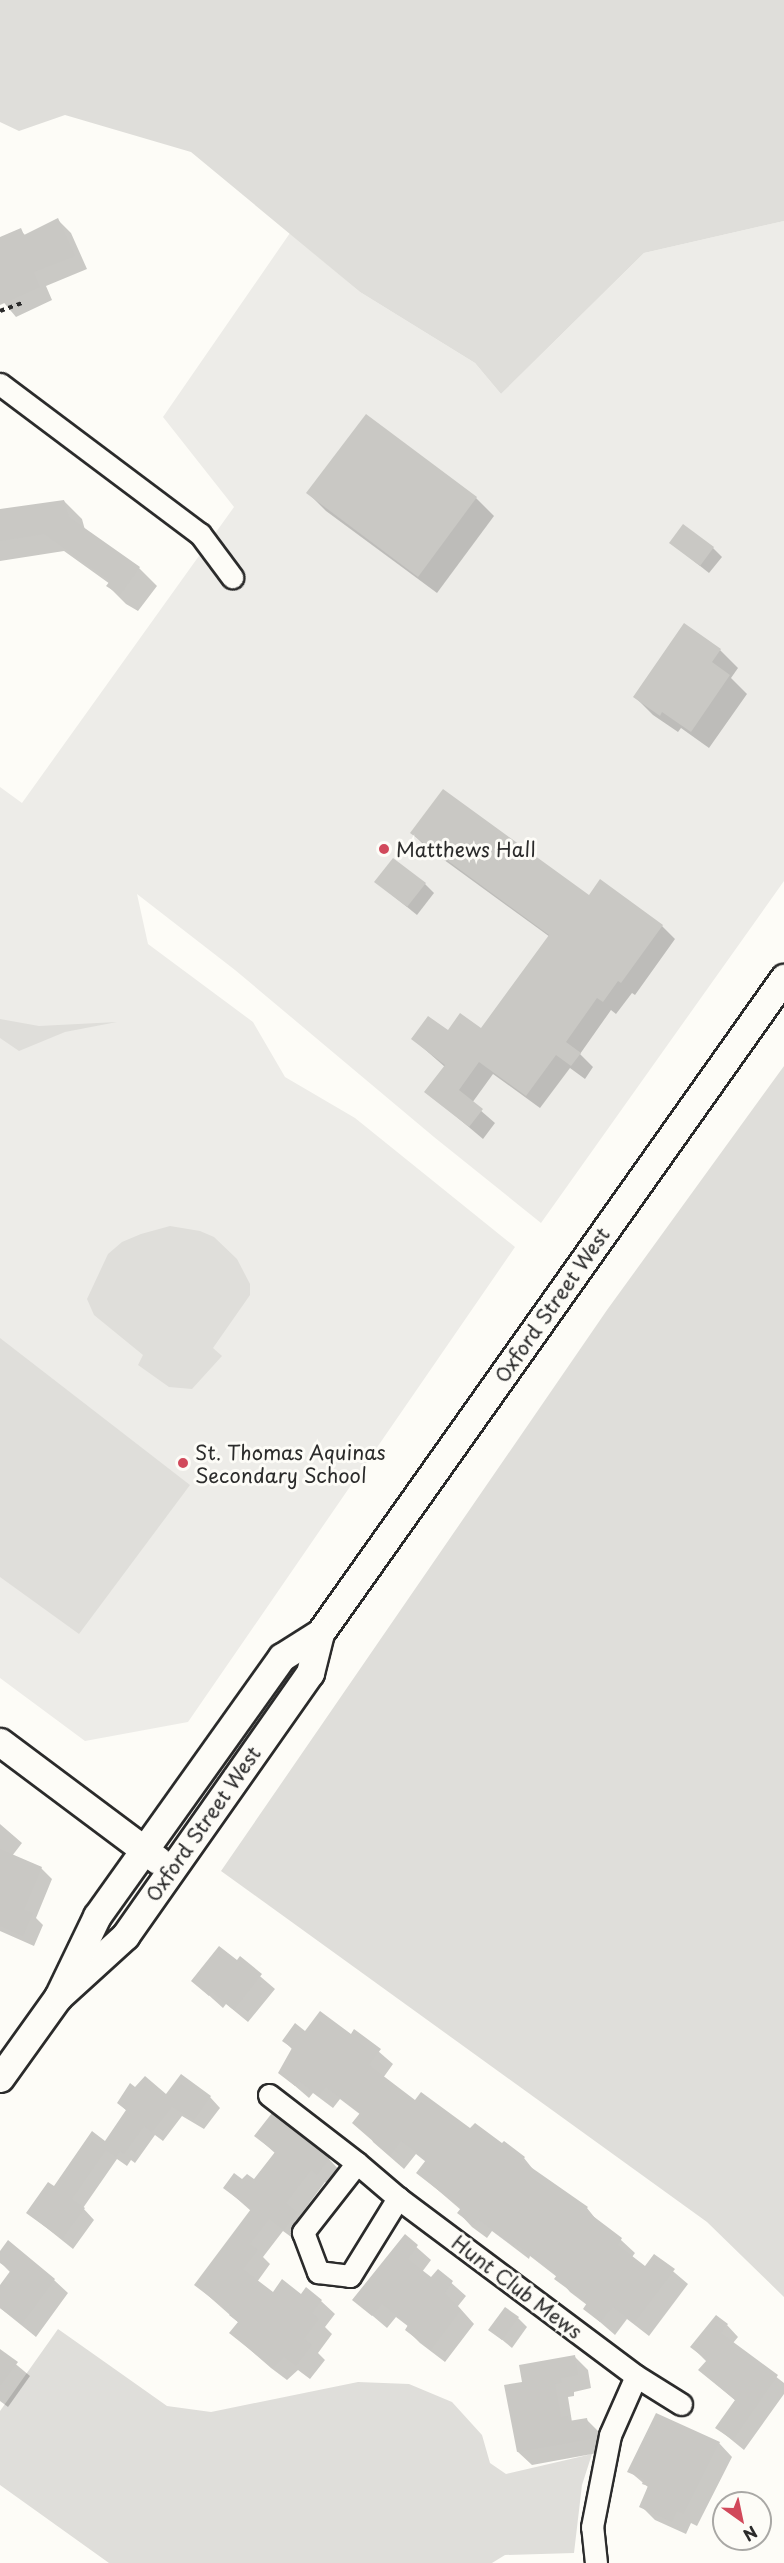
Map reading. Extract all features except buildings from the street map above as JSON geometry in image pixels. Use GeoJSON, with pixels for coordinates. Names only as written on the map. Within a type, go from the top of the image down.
{"type":"FeatureCollection","features":[{"type":"Feature","properties":{"kind":"main road","name":"Oxford Street West"},"geometry":{"type":"LineString","coordinates":[[58,1996],[125,1936],[310,1673],[320,1633],[784,978]]}},
{"type":"Feature","properties":{"kind":"main road","name":"Oxford Street West"},"geometry":{"type":"LineString","coordinates":[[0,2078],[58,1996],[96,1916],[282,1657],[320,1633]]}},
{"type":"Feature","properties":{"kind":"main road"},"geometry":{"type":"LineString","coordinates":[[0,1742],[171,1870]]}},
{"type":"Feature","properties":{"kind":"street"},"geometry":{"type":"LineString","coordinates":[[0,384],[200,534],[232,577]]}},
{"type":"Feature","properties":{"kind":"street","name":"Hunt Club Mews"},"geometry":{"type":"LineString","coordinates":[[269,2096],[357,2163],[398,2198],[636,2376],[681,2403]]}},
{"type":"Feature","properties":{"kind":"street"},"geometry":{"type":"LineString","coordinates":[[357,2163],[303,2232],[318,2272],[350,2276],[398,2198]]}},
{"type":"Feature","properties":{"kind":"street"},"geometry":{"type":"LineString","coordinates":[[596,2563],[592,2527],[610,2435],[636,2376]]}},
{"type":"Feature","properties":{"kind":"path"},"geometry":{"type":"LineString","coordinates":[[0,311],[22,303]]}},
{"type":"Feature","properties":{"kind":"shaded area"},"geometry":{"type":"Polygon","coordinates":[[[0,0],[784,0],[784,221],[644,253],[501,394],[475,363],[360,292],[191,152],[65,115],[19,131],[0,122],[0,0]]]}},
{"type":"Feature","properties":{"kind":"shaded area"},"geometry":{"type":"Polygon","coordinates":[[[784,221],[784,881],[541,1223],[434,1137],[235,970],[137,894],[148,944],[253,1022],[285,1077],[355,1118],[515,1247],[188,1722],[85,1741],[0,1678],[0,787],[22,803],[234,507],[163,417],[290,233],[360,292],[475,363],[501,394],[644,253],[784,221]]]}},
{"type":"Feature","properties":{"kind":"shaded area"},"geometry":{"type":"Polygon","coordinates":[[[0,1019],[39,1026],[117,1022],[65,1032],[19,1051],[0,1038],[0,1019]]]}},
{"type":"Feature","properties":{"kind":"shaded area"},"geometry":{"type":"Polygon","coordinates":[[[784,1066],[784,2297],[707,2222],[221,1871],[607,1310],[784,1066]]]}},
{"type":"Feature","properties":{"kind":"shaded area"},"geometry":{"type":"Polygon","coordinates":[[[170,1226],[200,1231],[214,1237],[237,1259],[250,1284],[250,1295],[213,1348],[222,1356],[192,1389],[169,1387],[138,1365],[143,1355],[94,1315],[87,1299],[108,1254],[122,1242],[170,1226]]]}},
{"type":"Feature","properties":{"kind":"shaded area"},"geometry":{"type":"Polygon","coordinates":[[[0,1338],[190,1485],[79,1634],[0,1577],[0,1338]]]}},
{"type":"Feature","properties":{"kind":"shaded area"},"geometry":{"type":"Polygon","coordinates":[[[58,2329],[167,2406],[211,2412],[358,2382],[409,2384],[452,2402],[482,2435],[490,2463],[506,2474],[592,2454],[582,2485],[574,2553],[505,2555],[492,2563],[109,2563],[0,2485],[0,2411],[58,2329]]]}},
{"type":"Feature","properties":{"kind":"place","name":"Matthews Hall"},"geometry":{"type":"Point","coordinates":[384,849]}},
{"type":"Feature","properties":{"kind":"place","name":"St. Thomas Aquinas Secondary School"},"geometry":{"type":"Point","coordinates":[183,1463]}}]}
